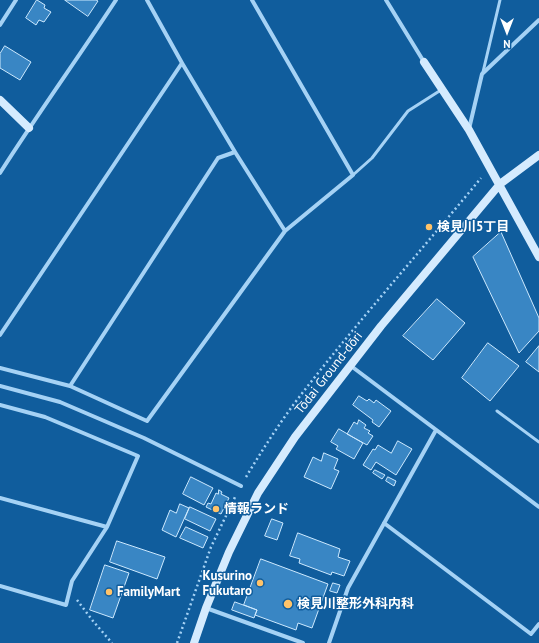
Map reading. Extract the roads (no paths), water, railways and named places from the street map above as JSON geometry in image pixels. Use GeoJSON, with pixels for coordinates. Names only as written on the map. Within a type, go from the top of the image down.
{"type":"FeatureCollection","features":[{"type":"Feature","properties":{"kind":"street"},"geometry":{"type":"LineString","coordinates":[[0,25],[16,0]]}},
{"type":"Feature","properties":{"kind":"street"},"geometry":{"type":"LineString","coordinates":[[0,173],[116,0]]}},
{"type":"Feature","properties":{"kind":"street"},"geometry":{"type":"LineString","coordinates":[[147,0],[182,63],[235,152],[285,231]]}},
{"type":"Feature","properties":{"kind":"street"},"geometry":{"type":"LineString","coordinates":[[0,368],[70,386],[147,421],[285,231],[353,175],[252,0]]}},
{"type":"Feature","properties":{"kind":"street"},"geometry":{"type":"LineString","coordinates":[[386,0],[424,62],[469,130],[539,257]]}},
{"type":"Feature","properties":{"kind":"street"},"geometry":{"type":"LineString","coordinates":[[469,130],[482,74],[539,20]]}},
{"type":"Feature","properties":{"kind":"street"},"geometry":{"type":"LineString","coordinates":[[0,335],[182,63]]}},
{"type":"Feature","properties":{"kind":"street"},"geometry":{"type":"LineString","coordinates":[[0,100],[29,128]]}},
{"type":"Feature","properties":{"kind":"street"},"geometry":{"type":"LineString","coordinates":[[70,386],[218,158],[235,152]]}},
{"type":"Feature","properties":{"kind":"street","name":"Tōdai Ground-dōri"},"geometry":{"type":"LineString","coordinates":[[194,643],[206,608],[229,552],[258,493],[295,437],[350,365],[500,184],[539,155]]}},
{"type":"Feature","properties":{"kind":"street"},"geometry":{"type":"LineString","coordinates":[[350,365],[539,507]]}},
{"type":"Feature","properties":{"kind":"street"},"geometry":{"type":"LineString","coordinates":[[0,386],[67,405],[144,438],[241,486]]}},
{"type":"Feature","properties":{"kind":"street"},"geometry":{"type":"LineString","coordinates":[[0,405],[45,418],[138,456],[107,527],[72,581],[66,605],[0,586]]}},
{"type":"Feature","properties":{"kind":"street"},"geometry":{"type":"LineString","coordinates":[[329,643],[348,588],[436,430]]}},
{"type":"Feature","properties":{"kind":"street"},"geometry":{"type":"LineString","coordinates":[[0,498],[107,527]]}},
{"type":"Feature","properties":{"kind":"street"},"geometry":{"type":"LineString","coordinates":[[384,523],[532,634],[539,624]]}},
{"type":"Feature","properties":{"kind":"street"},"geometry":{"type":"LineString","coordinates":[[206,608],[303,643]]}},
{"type":"Feature","properties":{"kind":"lane"},"geometry":{"type":"LineString","coordinates":[[482,74],[500,0]]}},
{"type":"Feature","properties":{"kind":"lane"},"geometry":{"type":"LineString","coordinates":[[353,175],[372,158],[408,111],[442,90]]}},
{"type":"Feature","properties":{"kind":"lane"},"geometry":{"type":"LineString","coordinates":[[497,411],[539,442]]}},
{"type":"Feature","properties":{"kind":"place","name":"検見川5丁目"},"geometry":{"type":"Point","coordinates":[429,227]}},
{"type":"Feature","properties":{"kind":"place","name":"情報ランド"},"geometry":{"type":"Point","coordinates":[216,509]}},
{"type":"Feature","properties":{"kind":"place","name":"Kusurino Fukutaro"},"geometry":{"type":"Point","coordinates":[260,583]}},
{"type":"Feature","properties":{"kind":"place","name":"FamilyMart"},"geometry":{"type":"Point","coordinates":[109,592]}},
{"type":"Feature","properties":{"kind":"place","name":"検見川整形外科内科"},"geometry":{"type":"Point","coordinates":[288,604]}}]}
